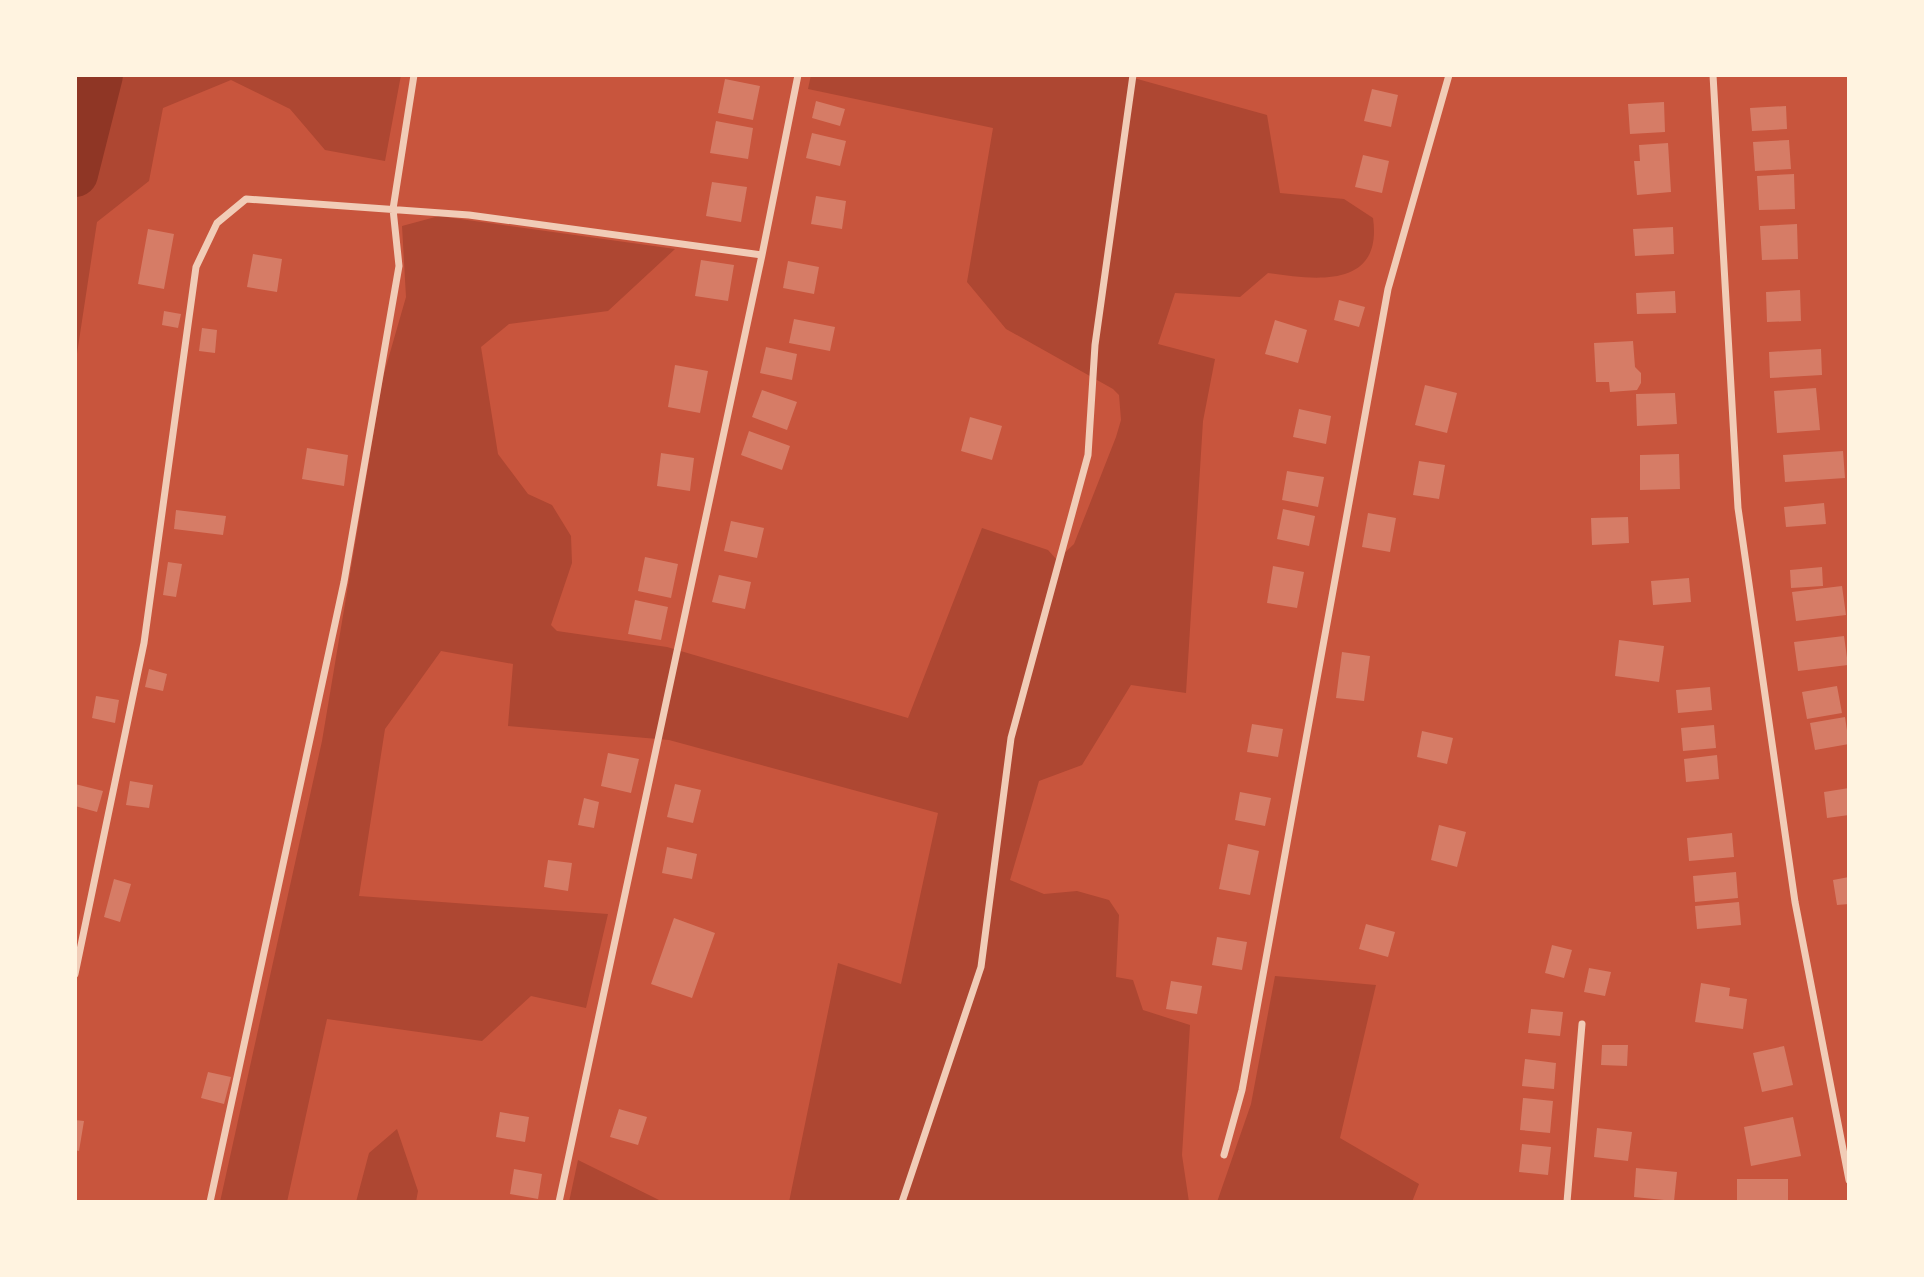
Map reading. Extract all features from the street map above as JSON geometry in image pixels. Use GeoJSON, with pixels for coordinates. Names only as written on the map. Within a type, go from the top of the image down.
{"type":"FeatureCollection","features":[{"type":"Feature","properties":{"kind":"street"},"geometry":{"type":"LineString","coordinates":[[211,1202],[344,583],[399,266],[393,209],[414,75]]}},
{"type":"Feature","properties":{"kind":"street"},"geometry":{"type":"LineString","coordinates":[[559,1202],[762,255],[798,75]]}},
{"type":"Feature","properties":{"kind":"street"},"geometry":{"type":"LineString","coordinates":[[902,1202],[981,967],[1011,738],[1088,455],[1095,345],[1133,75]]}},
{"type":"Feature","properties":{"kind":"street"},"geometry":{"type":"LineString","coordinates":[[1224,1155],[1242,1090],[1388,289],[1449,75]]}},
{"type":"Feature","properties":{"kind":"street"},"geometry":{"type":"LineString","coordinates":[[1713,75],[1738,508],[1795,902],[1849,1180]]}},
{"type":"Feature","properties":{"kind":"street"},"geometry":{"type":"LineString","coordinates":[[75,974],[144,643],[196,267],[217,223],[246,199],[469,215],[762,255]]}},
{"type":"Feature","properties":{"kind":"street"},"geometry":{"type":"LineString","coordinates":[[1567,1202],[1582,1024]]}},
{"type":"Feature","properties":{"kind":"shaded area"},"geometry":{"type":"Polygon","coordinates":[[[75,75],[401,75],[385,161],[325,150],[290,109],[231,80],[163,108],[149,181],[97,222],[75,367],[75,75]]]}},
{"type":"Feature","properties":{"kind":"shaded area"},"geometry":{"type":"Polygon","coordinates":[[[811,75],[1123,75],[1267,115],[1280,193],[1344,199],[1373,218],[1373,241],[1368,258],[1357,268],[1342,275],[1306,277],[1268,273],[1240,297],[1175,293],[1158,344],[1215,359],[1203,421],[1186,693],[1131,685],[1082,765],[1039,781],[1010,880],[1044,894],[1077,891],[1109,900],[1119,915],[1116,977],[1133,980],[1143,1010],[1190,1025],[1182,1155],[1189,1202],[789,1202],[838,963],[901,984],[938,813],[669,740],[508,726],[513,664],[441,651],[385,729],[359,896],[608,914],[586,1008],[531,996],[482,1041],[327,1019],[287,1202],[220,1202],[322,741],[383,377],[406,297],[402,226],[439,216],[675,249],[608,311],[509,324],[481,347],[498,454],[528,494],[552,505],[571,536],[572,563],[551,625],[557,631],[667,647],[908,718],[982,528],[1048,550],[1057,560],[1074,544],[1116,437],[1121,420],[1119,395],[1113,389],[1006,329],[967,282],[993,128],[808,89],[811,75]]]}},
{"type":"Feature","properties":{"kind":"shaded area"},"geometry":{"type":"Polygon","coordinates":[[[1275,976],[1376,985],[1340,1138],[1419,1184],[1412,1202],[1217,1202],[1251,1104],[1275,976]]]}},
{"type":"Feature","properties":{"kind":"shaded area"},"geometry":{"type":"Polygon","coordinates":[[[397,1129],[418,1191],[416,1202],[356,1202],[369,1153],[397,1129]]]}},
{"type":"Feature","properties":{"kind":"shaded area"},"geometry":{"type":"Polygon","coordinates":[[[578,1160],[655,1198],[663,1202],[569,1202],[578,1160]]]}},
{"type":"Feature","properties":{"kind":"building"},"geometry":{"type":"Polygon","coordinates":[[[725,79],[760,86],[753,120],[718,113],[725,79]]]}},
{"type":"Feature","properties":{"kind":"building"},"geometry":{"type":"Polygon","coordinates":[[[1372,89],[1398,95],[1391,127],[1364,121],[1372,89]]]}},
{"type":"Feature","properties":{"kind":"building"},"geometry":{"type":"Polygon","coordinates":[[[816,101],[845,109],[840,126],[812,118],[816,101]]]}},
{"type":"Feature","properties":{"kind":"building"},"geometry":{"type":"Polygon","coordinates":[[[1664,102],[1665,132],[1630,134],[1628,104],[1664,102]]]}},
{"type":"Feature","properties":{"kind":"building"},"geometry":{"type":"Polygon","coordinates":[[[1786,106],[1787,129],[1752,131],[1750,108],[1786,106]]]}},
{"type":"Feature","properties":{"kind":"building"},"geometry":{"type":"Polygon","coordinates":[[[716,121],[753,128],[748,159],[710,153],[716,121]]]}},
{"type":"Feature","properties":{"kind":"building"},"geometry":{"type":"Polygon","coordinates":[[[812,133],[846,141],[840,166],[806,158],[812,133]]]}},
{"type":"Feature","properties":{"kind":"building"},"geometry":{"type":"Polygon","coordinates":[[[1789,140],[1791,169],[1755,171],[1753,142],[1789,140]]]}},
{"type":"Feature","properties":{"kind":"building"},"geometry":{"type":"Polygon","coordinates":[[[1668,143],[1671,192],[1637,195],[1634,161],[1640,161],[1639,145],[1668,143]]]}},
{"type":"Feature","properties":{"kind":"building"},"geometry":{"type":"Polygon","coordinates":[[[1363,155],[1389,161],[1382,193],[1355,187],[1363,155]]]}},
{"type":"Feature","properties":{"kind":"building"},"geometry":{"type":"Polygon","coordinates":[[[1794,174],[1795,209],[1759,210],[1757,176],[1794,174]]]}},
{"type":"Feature","properties":{"kind":"building"},"geometry":{"type":"Polygon","coordinates":[[[712,182],[747,187],[741,222],[706,216],[712,182]]]}},
{"type":"Feature","properties":{"kind":"building"},"geometry":{"type":"Polygon","coordinates":[[[816,196],[846,201],[842,229],[811,224],[816,196]]]}},
{"type":"Feature","properties":{"kind":"building"},"geometry":{"type":"Polygon","coordinates":[[[1797,224],[1798,259],[1762,260],[1760,226],[1797,224]]]}},
{"type":"Feature","properties":{"kind":"building"},"geometry":{"type":"Polygon","coordinates":[[[1673,227],[1674,254],[1635,256],[1633,229],[1673,227]]]}},
{"type":"Feature","properties":{"kind":"building"},"geometry":{"type":"Polygon","coordinates":[[[148,229],[174,234],[164,289],[138,284],[148,229]]]}},
{"type":"Feature","properties":{"kind":"building"},"geometry":{"type":"Polygon","coordinates":[[[253,254],[282,259],[277,292],[247,287],[253,254]]]}},
{"type":"Feature","properties":{"kind":"building"},"geometry":{"type":"Polygon","coordinates":[[[701,260],[734,265],[728,301],[695,296],[701,260]]]}},
{"type":"Feature","properties":{"kind":"building"},"geometry":{"type":"Polygon","coordinates":[[[788,261],[819,267],[814,294],[783,288],[788,261]]]}},
{"type":"Feature","properties":{"kind":"building"},"geometry":{"type":"Polygon","coordinates":[[[1800,290],[1801,321],[1767,322],[1766,292],[1800,290]]]}},
{"type":"Feature","properties":{"kind":"building"},"geometry":{"type":"Polygon","coordinates":[[[1675,291],[1676,313],[1637,314],[1636,293],[1675,291]]]}},
{"type":"Feature","properties":{"kind":"building"},"geometry":{"type":"Polygon","coordinates":[[[1339,300],[1365,307],[1359,327],[1334,320],[1339,300]]]}},
{"type":"Feature","properties":{"kind":"building"},"geometry":{"type":"Polygon","coordinates":[[[164,311],[181,314],[178,328],[162,325],[164,311]]]}},
{"type":"Feature","properties":{"kind":"building"},"geometry":{"type":"Polygon","coordinates":[[[794,319],[835,327],[830,351],[789,343],[794,319]]]}},
{"type":"Feature","properties":{"kind":"building"},"geometry":{"type":"Polygon","coordinates":[[[1275,320],[1307,330],[1298,363],[1265,354],[1275,320]]]}},
{"type":"Feature","properties":{"kind":"building"},"geometry":{"type":"Polygon","coordinates":[[[202,328],[217,330],[215,353],[199,351],[202,328]]]}},
{"type":"Feature","properties":{"kind":"building"},"geometry":{"type":"Polygon","coordinates":[[[1633,341],[1635,367],[1641,373],[1641,383],[1637,390],[1610,392],[1609,382],[1596,382],[1594,343],[1633,341]]]}},
{"type":"Feature","properties":{"kind":"building"},"geometry":{"type":"Polygon","coordinates":[[[766,347],[797,354],[792,380],[760,373],[766,347]]]}},
{"type":"Feature","properties":{"kind":"building"},"geometry":{"type":"Polygon","coordinates":[[[1821,349],[1822,375],[1770,378],[1769,352],[1821,349]]]}},
{"type":"Feature","properties":{"kind":"building"},"geometry":{"type":"Polygon","coordinates":[[[675,365],[708,371],[700,413],[668,407],[675,365]]]}},
{"type":"Feature","properties":{"kind":"building"},"geometry":{"type":"Polygon","coordinates":[[[1425,385],[1457,393],[1447,433],[1415,425],[1425,385]]]}},
{"type":"Feature","properties":{"kind":"building"},"geometry":{"type":"Polygon","coordinates":[[[1816,388],[1820,430],[1777,433],[1774,391],[1816,388]]]}},
{"type":"Feature","properties":{"kind":"building"},"geometry":{"type":"Polygon","coordinates":[[[762,390],[797,402],[787,430],[752,417],[762,390]]]}},
{"type":"Feature","properties":{"kind":"building"},"geometry":{"type":"Polygon","coordinates":[[[1675,393],[1677,424],[1637,426],[1636,394],[1675,393]]]}},
{"type":"Feature","properties":{"kind":"building"},"geometry":{"type":"Polygon","coordinates":[[[1299,409],[1331,416],[1326,444],[1293,437],[1299,409]]]}},
{"type":"Feature","properties":{"kind":"building"},"geometry":{"type":"Polygon","coordinates":[[[970,417],[1002,426],[992,460],[961,451],[970,417]]]}},
{"type":"Feature","properties":{"kind":"building"},"geometry":{"type":"Polygon","coordinates":[[[749,431],[790,446],[782,470],[741,455],[749,431]]]}},
{"type":"Feature","properties":{"kind":"building"},"geometry":{"type":"Polygon","coordinates":[[[307,448],[348,455],[344,486],[302,479],[307,448]]]}},
{"type":"Feature","properties":{"kind":"building"},"geometry":{"type":"Polygon","coordinates":[[[1843,451],[1845,478],[1785,482],[1783,455],[1843,451]]]}},
{"type":"Feature","properties":{"kind":"building"},"geometry":{"type":"Polygon","coordinates":[[[661,453],[694,458],[690,491],[657,486],[661,453]]]}},
{"type":"Feature","properties":{"kind":"building"},"geometry":{"type":"Polygon","coordinates":[[[1679,454],[1680,489],[1640,490],[1640,455],[1679,454]]]}},
{"type":"Feature","properties":{"kind":"building"},"geometry":{"type":"Polygon","coordinates":[[[1419,461],[1445,465],[1439,499],[1413,495],[1419,461]]]}},
{"type":"Feature","properties":{"kind":"building"},"geometry":{"type":"Polygon","coordinates":[[[1287,471],[1324,477],[1318,507],[1282,500],[1287,471]]]}},
{"type":"Feature","properties":{"kind":"building"},"geometry":{"type":"Polygon","coordinates":[[[1824,503],[1826,524],[1786,527],[1784,507],[1824,503]]]}},
{"type":"Feature","properties":{"kind":"building"},"geometry":{"type":"Polygon","coordinates":[[[1283,509],[1315,516],[1309,546],[1277,539],[1283,509]]]}},
{"type":"Feature","properties":{"kind":"building"},"geometry":{"type":"Polygon","coordinates":[[[176,510],[226,516],[223,535],[174,529],[176,510]]]}},
{"type":"Feature","properties":{"kind":"building"},"geometry":{"type":"Polygon","coordinates":[[[1368,513],[1396,518],[1390,552],[1362,547],[1368,513]]]}},
{"type":"Feature","properties":{"kind":"building"},"geometry":{"type":"Polygon","coordinates":[[[1628,517],[1629,543],[1592,545],[1591,518],[1628,517]]]}},
{"type":"Feature","properties":{"kind":"building"},"geometry":{"type":"Polygon","coordinates":[[[731,521],[764,528],[757,558],[724,551],[731,521]]]}},
{"type":"Feature","properties":{"kind":"building"},"geometry":{"type":"Polygon","coordinates":[[[645,557],[678,564],[671,598],[638,591],[645,557]]]}},
{"type":"Feature","properties":{"kind":"building"},"geometry":{"type":"Polygon","coordinates":[[[168,562],[182,564],[176,597],[163,595],[168,562]]]}},
{"type":"Feature","properties":{"kind":"building"},"geometry":{"type":"Polygon","coordinates":[[[1273,566],[1304,572],[1297,608],[1267,603],[1273,566]]]}},
{"type":"Feature","properties":{"kind":"building"},"geometry":{"type":"Polygon","coordinates":[[[1822,567],[1823,586],[1791,588],[1790,570],[1822,567]]]}},
{"type":"Feature","properties":{"kind":"building"},"geometry":{"type":"Polygon","coordinates":[[[719,575],[751,582],[745,609],[712,602],[719,575]]]}},
{"type":"Feature","properties":{"kind":"building"},"geometry":{"type":"Polygon","coordinates":[[[1689,578],[1691,602],[1653,605],[1651,581],[1689,578]]]}},
{"type":"Feature","properties":{"kind":"building"},"geometry":{"type":"Polygon","coordinates":[[[1842,586],[1846,615],[1796,621],[1792,592],[1842,586]]]}},
{"type":"Feature","properties":{"kind":"building"},"geometry":{"type":"Polygon","coordinates":[[[635,600],[668,607],[661,640],[628,634],[635,600]]]}},
{"type":"Feature","properties":{"kind":"building"},"geometry":{"type":"Polygon","coordinates":[[[1844,636],[1848,665],[1798,671],[1794,642],[1844,636]]]}},
{"type":"Feature","properties":{"kind":"building"},"geometry":{"type":"Polygon","coordinates":[[[1619,640],[1664,646],[1659,682],[1615,676],[1619,640]]]}},
{"type":"Feature","properties":{"kind":"building"},"geometry":{"type":"Polygon","coordinates":[[[1342,652],[1370,656],[1364,701],[1336,698],[1342,652]]]}},
{"type":"Feature","properties":{"kind":"building"},"geometry":{"type":"Polygon","coordinates":[[[149,669],[167,674],[163,691],[145,687],[149,669]]]}},
{"type":"Feature","properties":{"kind":"building"},"geometry":{"type":"Polygon","coordinates":[[[1837,686],[1842,713],[1807,719],[1802,692],[1837,686]]]}},
{"type":"Feature","properties":{"kind":"building"},"geometry":{"type":"Polygon","coordinates":[[[1710,687],[1712,710],[1678,713],[1676,690],[1710,687]]]}},
{"type":"Feature","properties":{"kind":"building"},"geometry":{"type":"Polygon","coordinates":[[[96,696],[119,700],[115,723],[92,718],[96,696]]]}},
{"type":"Feature","properties":{"kind":"building"},"geometry":{"type":"Polygon","coordinates":[[[1845,717],[1849,744],[1815,750],[1810,723],[1845,717]]]}},
{"type":"Feature","properties":{"kind":"building"},"geometry":{"type":"Polygon","coordinates":[[[1252,724],[1283,729],[1278,757],[1247,752],[1252,724]]]}},
{"type":"Feature","properties":{"kind":"building"},"geometry":{"type":"Polygon","coordinates":[[[1714,725],[1716,748],[1683,751],[1681,728],[1714,725]]]}},
{"type":"Feature","properties":{"kind":"building"},"geometry":{"type":"Polygon","coordinates":[[[1422,731],[1453,738],[1447,764],[1417,757],[1422,731]]]}},
{"type":"Feature","properties":{"kind":"building"},"geometry":{"type":"Polygon","coordinates":[[[608,753],[639,759],[631,793],[601,786],[608,753]]]}},
{"type":"Feature","properties":{"kind":"building"},"geometry":{"type":"Polygon","coordinates":[[[1717,755],[1719,779],[1686,782],[1684,759],[1717,755]]]}},
{"type":"Feature","properties":{"kind":"building"},"geometry":{"type":"Polygon","coordinates":[[[130,781],[153,785],[149,808],[126,805],[130,781]]]}},
{"type":"Feature","properties":{"kind":"building"},"geometry":{"type":"Polygon","coordinates":[[[75,784],[103,791],[97,812],[75,806],[75,784]]]}},
{"type":"Feature","properties":{"kind":"building"},"geometry":{"type":"Polygon","coordinates":[[[675,784],[701,790],[693,823],[667,817],[675,784]]]}},
{"type":"Feature","properties":{"kind":"building"},"geometry":{"type":"Polygon","coordinates":[[[1849,788],[1849,815],[1827,818],[1824,792],[1849,788]]]}},
{"type":"Feature","properties":{"kind":"building"},"geometry":{"type":"Polygon","coordinates":[[[1240,792],[1271,798],[1265,826],[1235,820],[1240,792]]]}},
{"type":"Feature","properties":{"kind":"building"},"geometry":{"type":"Polygon","coordinates":[[[584,798],[599,802],[594,828],[578,825],[584,798]]]}},
{"type":"Feature","properties":{"kind":"building"},"geometry":{"type":"Polygon","coordinates":[[[1439,825],[1466,832],[1457,867],[1431,860],[1439,825]]]}},
{"type":"Feature","properties":{"kind":"building"},"geometry":{"type":"Polygon","coordinates":[[[1732,833],[1734,857],[1689,861],[1687,838],[1732,833]]]}},
{"type":"Feature","properties":{"kind":"building"},"geometry":{"type":"Polygon","coordinates":[[[1228,844],[1259,851],[1250,895],[1219,889],[1228,844]]]}},
{"type":"Feature","properties":{"kind":"building"},"geometry":{"type":"Polygon","coordinates":[[[667,847],[697,854],[692,879],[662,873],[667,847]]]}},
{"type":"Feature","properties":{"kind":"building"},"geometry":{"type":"Polygon","coordinates":[[[548,860],[572,863],[568,891],[544,887],[548,860]]]}},
{"type":"Feature","properties":{"kind":"building"},"geometry":{"type":"Polygon","coordinates":[[[1736,872],[1738,898],[1695,902],[1693,876],[1736,872]]]}},
{"type":"Feature","properties":{"kind":"building"},"geometry":{"type":"Polygon","coordinates":[[[1849,877],[1849,904],[1837,905],[1833,880],[1849,877]]]}},
{"type":"Feature","properties":{"kind":"building"},"geometry":{"type":"Polygon","coordinates":[[[114,879],[131,884],[120,922],[104,917],[114,879]]]}},
{"type":"Feature","properties":{"kind":"building"},"geometry":{"type":"Polygon","coordinates":[[[1739,902],[1741,925],[1697,929],[1695,906],[1739,902]]]}},
{"type":"Feature","properties":{"kind":"building"},"geometry":{"type":"Polygon","coordinates":[[[674,918],[715,933],[692,998],[651,984],[674,918]]]}},
{"type":"Feature","properties":{"kind":"building"},"geometry":{"type":"Polygon","coordinates":[[[1366,924],[1395,932],[1388,957],[1359,949],[1366,924]]]}},
{"type":"Feature","properties":{"kind":"building"},"geometry":{"type":"Polygon","coordinates":[[[1217,937],[1247,942],[1242,970],[1212,965],[1217,937]]]}},
{"type":"Feature","properties":{"kind":"building"},"geometry":{"type":"Polygon","coordinates":[[[1552,945],[1572,950],[1564,978],[1545,973],[1552,945]]]}},
{"type":"Feature","properties":{"kind":"building"},"geometry":{"type":"Polygon","coordinates":[[[1589,968],[1611,972],[1605,996],[1584,992],[1589,968]]]}},
{"type":"Feature","properties":{"kind":"building"},"geometry":{"type":"Polygon","coordinates":[[[1171,981],[1202,986],[1197,1014],[1166,1009],[1171,981]]]}},
{"type":"Feature","properties":{"kind":"building"},"geometry":{"type":"Polygon","coordinates":[[[1701,983],[1730,988],[1729,996],[1747,999],[1743,1029],[1695,1022],[1701,983]]]}},
{"type":"Feature","properties":{"kind":"building"},"geometry":{"type":"Polygon","coordinates":[[[1531,1009],[1563,1012],[1560,1036],[1528,1033],[1531,1009]]]}},
{"type":"Feature","properties":{"kind":"building"},"geometry":{"type":"Polygon","coordinates":[[[1602,1045],[1628,1045],[1627,1066],[1601,1065],[1602,1045]]]}},
{"type":"Feature","properties":{"kind":"building"},"geometry":{"type":"Polygon","coordinates":[[[1784,1046],[1793,1085],[1762,1092],[1753,1053],[1784,1046]]]}},
{"type":"Feature","properties":{"kind":"building"},"geometry":{"type":"Polygon","coordinates":[[[1525,1059],[1556,1063],[1554,1089],[1522,1086],[1525,1059]]]}},
{"type":"Feature","properties":{"kind":"building"},"geometry":{"type":"Polygon","coordinates":[[[208,1072],[231,1077],[224,1104],[201,1098],[208,1072]]]}},
{"type":"Feature","properties":{"kind":"building"},"geometry":{"type":"Polygon","coordinates":[[[1523,1098],[1553,1101],[1550,1133],[1520,1130],[1523,1098]]]}},
{"type":"Feature","properties":{"kind":"building"},"geometry":{"type":"Polygon","coordinates":[[[619,1109],[647,1117],[638,1145],[610,1137],[619,1109]]]}},
{"type":"Feature","properties":{"kind":"building"},"geometry":{"type":"Polygon","coordinates":[[[500,1112],[529,1117],[525,1142],[496,1137],[500,1112]]]}},
{"type":"Feature","properties":{"kind":"building"},"geometry":{"type":"Polygon","coordinates":[[[1793,1117],[1801,1156],[1751,1166],[1744,1127],[1793,1117]]]}},
{"type":"Feature","properties":{"kind":"building"},"geometry":{"type":"Polygon","coordinates":[[[75,1120],[84,1121],[79,1151],[75,1150],[75,1120]]]}},
{"type":"Feature","properties":{"kind":"building"},"geometry":{"type":"Polygon","coordinates":[[[1597,1128],[1632,1132],[1628,1161],[1594,1157],[1597,1128]]]}},
{"type":"Feature","properties":{"kind":"building"},"geometry":{"type":"Polygon","coordinates":[[[1522,1144],[1551,1147],[1548,1175],[1519,1172],[1522,1144]]]}},
{"type":"Feature","properties":{"kind":"building"},"geometry":{"type":"Polygon","coordinates":[[[1636,1168],[1677,1172],[1674,1201],[1634,1197],[1636,1168]]]}},
{"type":"Feature","properties":{"kind":"building"},"geometry":{"type":"Polygon","coordinates":[[[514,1169],[542,1174],[538,1199],[510,1194],[514,1169]]]}},
{"type":"Feature","properties":{"kind":"building"},"geometry":{"type":"Polygon","coordinates":[[[1737,1179],[1788,1179],[1788,1202],[1737,1202],[1737,1179]]]}},
{"type":"Feature","properties":{"kind":"waterway"},"geometry":{"type":"LineString","coordinates":[[75,174],[100,75]]}}]}
